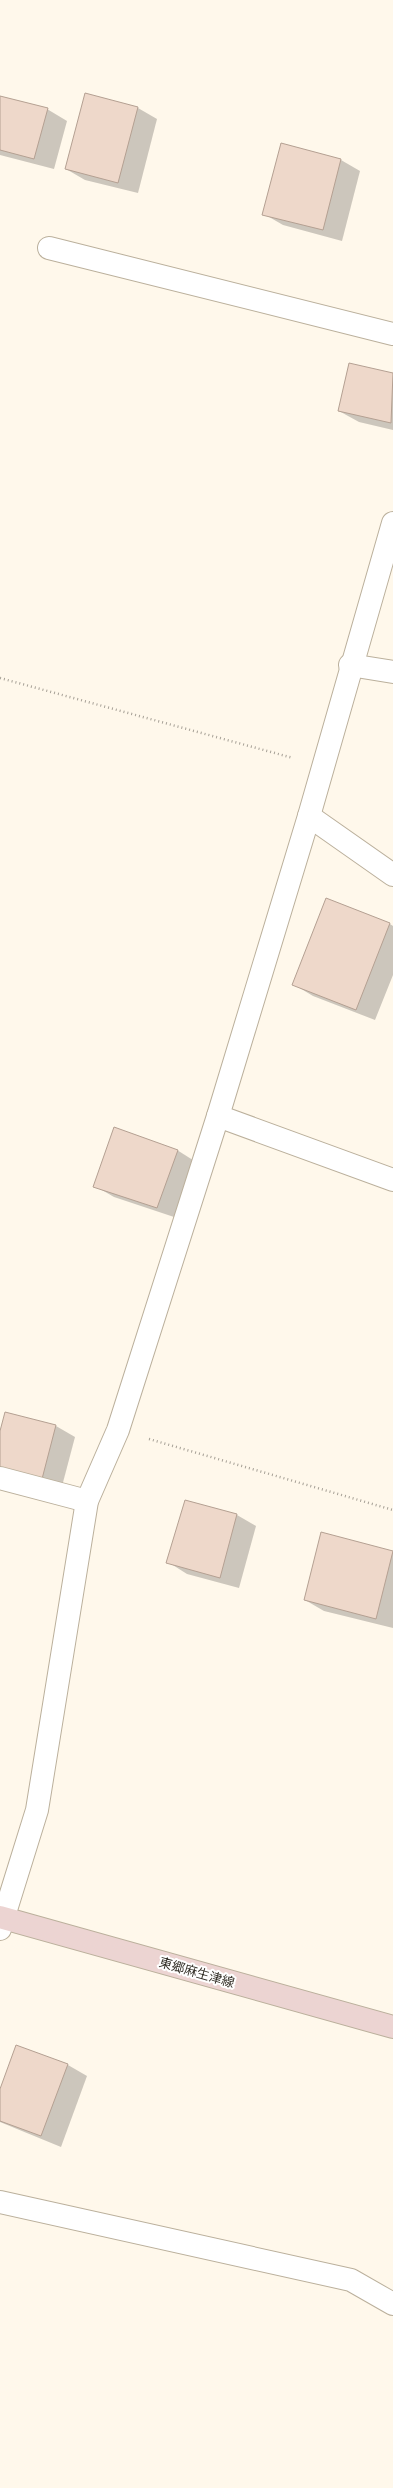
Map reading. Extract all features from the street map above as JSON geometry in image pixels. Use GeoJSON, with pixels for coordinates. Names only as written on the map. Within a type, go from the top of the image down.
{"type":"FeatureCollection","features":[{"type":"Feature","properties":{"kind":"main road","name":"東郷麻生津線"},"geometry":{"type":"LineString","coordinates":[[1,1921],[393,2027]]}},
{"type":"Feature","properties":{"kind":"street"},"geometry":{"type":"LineString","coordinates":[[49,248],[393,334]]}},
{"type":"Feature","properties":{"kind":"street"},"geometry":{"type":"LineString","coordinates":[[1,1921],[37,1810],[88,1501],[118,1430],[218,1116],[309,816],[350,664],[393,523]]}},
{"type":"Feature","properties":{"kind":"street"},"geometry":{"type":"LineString","coordinates":[[350,664],[393,672]]}},
{"type":"Feature","properties":{"kind":"street"},"geometry":{"type":"LineString","coordinates":[[309,816],[393,875]]}},
{"type":"Feature","properties":{"kind":"street"},"geometry":{"type":"LineString","coordinates":[[218,1116],[393,1180]]}},
{"type":"Feature","properties":{"kind":"street"},"geometry":{"type":"LineString","coordinates":[[0,1478],[88,1501]]}},
{"type":"Feature","properties":{"kind":"street"},"geometry":{"type":"LineString","coordinates":[[0,2202],[351,2280],[393,2304]]}},
{"type":"Feature","properties":{"kind":"path"},"geometry":{"type":"LineString","coordinates":[[0,678],[322,766]]}},
{"type":"Feature","properties":{"kind":"path"},"geometry":{"type":"LineString","coordinates":[[118,1430],[393,1510]]}},
{"type":"Feature","properties":{"kind":"building"},"geometry":{"type":"Polygon","coordinates":[[[85,93],[138,107],[118,183],[65,169],[85,93]]]}},
{"type":"Feature","properties":{"kind":"building"},"geometry":{"type":"Polygon","coordinates":[[[0,96],[48,108],[34,159],[0,150],[0,96]]]}},
{"type":"Feature","properties":{"kind":"building"},"geometry":{"type":"Polygon","coordinates":[[[281,143],[341,159],[323,230],[262,215],[281,143]]]}},
{"type":"Feature","properties":{"kind":"building"},"geometry":{"type":"Polygon","coordinates":[[[349,363],[393,373],[391,423],[338,411],[349,363]]]}},
{"type":"Feature","properties":{"kind":"building"},"geometry":{"type":"Polygon","coordinates":[[[326,898],[390,923],[356,1010],[292,985],[326,898]]]}},
{"type":"Feature","properties":{"kind":"building"},"geometry":{"type":"Polygon","coordinates":[[[114,1127],[178,1150],[157,1208],[93,1187],[114,1127]]]}},
{"type":"Feature","properties":{"kind":"building"},"geometry":{"type":"Polygon","coordinates":[[[5,1412],[56,1425],[42,1479],[0,1468],[0,1431],[5,1412]]]}},
{"type":"Feature","properties":{"kind":"building"},"geometry":{"type":"Polygon","coordinates":[[[185,1500],[237,1514],[220,1578],[166,1563],[185,1500]]]}},
{"type":"Feature","properties":{"kind":"building"},"geometry":{"type":"Polygon","coordinates":[[[321,1532],[393,1551],[376,1619],[304,1600],[321,1532]]]}},
{"type":"Feature","properties":{"kind":"building"},"geometry":{"type":"Polygon","coordinates":[[[16,2045],[68,2064],[41,2136],[0,2121],[0,2089],[16,2045]]]}}]}
